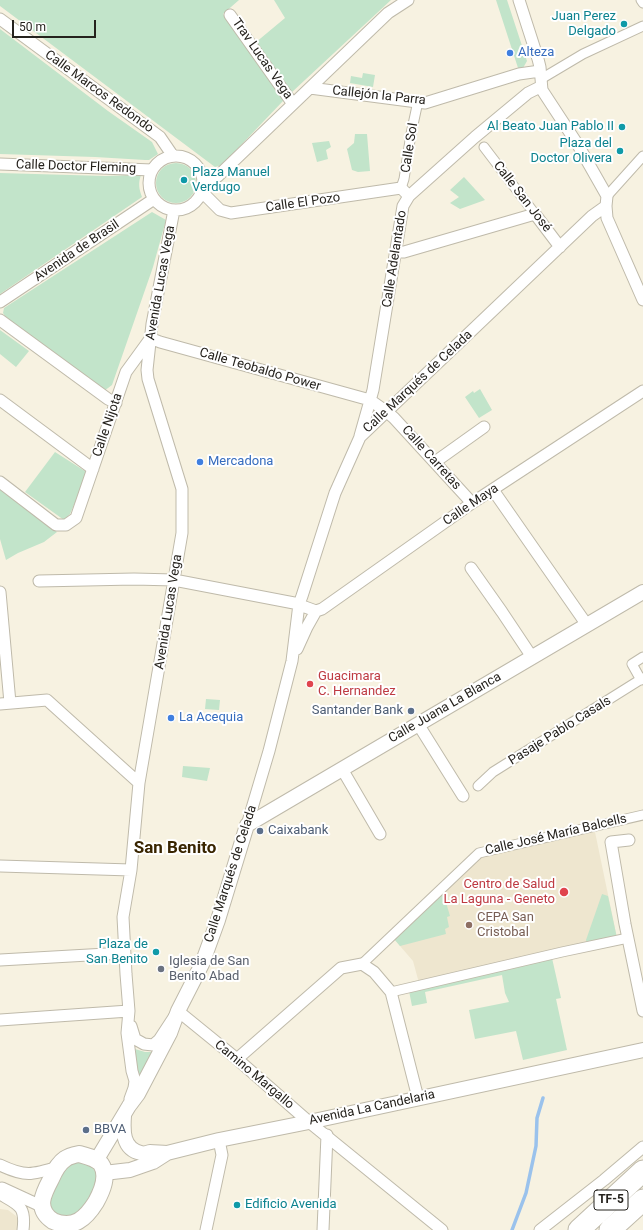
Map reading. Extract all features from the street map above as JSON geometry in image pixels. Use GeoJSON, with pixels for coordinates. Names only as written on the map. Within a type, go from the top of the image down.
{"type":"FeatureCollection","features":[{"type":"Feature","properties":{"kind":"highway","name":"TF-5"},"geometry":{"type":"LineString","coordinates":[[579,1230],[643,1171]]}},
{"type":"Feature","properties":{"kind":"highway","name":"TF-5"},"geometry":{"type":"LineString","coordinates":[[610,1230],[643,1200]]}},
{"type":"Feature","properties":{"kind":"highway"},"geometry":{"type":"LineString","coordinates":[[626,1230],[643,1216]]}},
{"type":"Feature","properties":{"kind":"main road"},"geometry":{"type":"LineString","coordinates":[[79,1154],[88,1156],[100,1167],[104,1185],[83,1225],[74,1225],[65,1228],[44,1218],[42,1196],[63,1160],[70,1156],[79,1154]]}},
{"type":"Feature","properties":{"kind":"street"},"geometry":{"type":"LineString","coordinates":[[202,187],[218,176],[388,13],[408,0]]}},
{"type":"Feature","properties":{"kind":"street"},"geometry":{"type":"LineString","coordinates":[[519,0],[538,59],[541,80],[578,145],[606,201],[607,218],[643,300]]}},
{"type":"Feature","properties":{"kind":"street","name":"Trav Lucas Vega"},"geometry":{"type":"LineString","coordinates":[[230,15],[293,104]]}},
{"type":"Feature","properties":{"kind":"street","name":"Calle Marcos Redondo"},"geometry":{"type":"LineString","coordinates":[[0,19],[160,137],[172,156]]}},
{"type":"Feature","properties":{"kind":"street"},"geometry":{"type":"LineString","coordinates":[[541,80],[583,54],[643,26]]}},
{"type":"Feature","properties":{"kind":"street","name":"Callejón la Parra"},"geometry":{"type":"LineString","coordinates":[[310,88],[426,103],[519,74],[541,80]]}},
{"type":"Feature","properties":{"kind":"street","name":"Calle Adelantado"},"geometry":{"type":"LineString","coordinates":[[370,400],[405,192],[528,94],[538,88],[541,80]]}},
{"type":"Feature","properties":{"kind":"street","name":"Calle Sol"},"geometry":{"type":"LineString","coordinates":[[405,192],[404,179],[417,106]]}},
{"type":"Feature","properties":{"kind":"street","name":"Calle San José"},"geometry":{"type":"LineString","coordinates":[[484,147],[560,246]]}},
{"type":"Feature","properties":{"kind":"street"},"geometry":{"type":"LineString","coordinates":[[172,156],[189,160],[196,165],[200,172],[202,187],[196,201],[187,207],[174,210],[167,209],[160,205],[154,199],[149,188],[149,180],[152,170],[160,161],[172,156]]}},
{"type":"Feature","properties":{"kind":"street"},"geometry":{"type":"LineString","coordinates":[[606,201],[643,156]]}},
{"type":"Feature","properties":{"kind":"street","name":"Calle Doctor Fleming"},"geometry":{"type":"LineString","coordinates":[[0,164],[152,170]]}},
{"type":"Feature","properties":{"kind":"street","name":"Calle El Pozo"},"geometry":{"type":"LineString","coordinates":[[202,187],[220,210],[231,213],[405,192]]}},
{"type":"Feature","properties":{"kind":"street","name":"Avenida de Brasil"},"geometry":{"type":"LineString","coordinates":[[0,302],[154,199]]}},
{"type":"Feature","properties":{"kind":"street","name":"Calle Marqués de Celada"},"geometry":{"type":"LineString","coordinates":[[100,1167],[126,1111],[138,1094],[170,1033],[178,1011],[202,964],[218,920],[269,750],[292,661],[299,604],[335,493],[360,437],[388,412],[606,201]]}},
{"type":"Feature","properties":{"kind":"street","name":"Avenida Lucas Vega"},"geometry":{"type":"LineString","coordinates":[[174,210],[150,338],[147,370],[148,379],[182,489],[182,533],[140,784],[131,870],[123,917],[124,953],[129,1015],[135,1039],[144,1044],[153,1045],[159,1040],[178,1011]]}},
{"type":"Feature","properties":{"kind":"street"},"geometry":{"type":"LineString","coordinates":[[396,252],[404,252],[535,214]]}},
{"type":"Feature","properties":{"kind":"street"},"geometry":{"type":"LineString","coordinates":[[0,320],[108,399],[116,403]]}},
{"type":"Feature","properties":{"kind":"street","name":"Calle Teobaldo Power"},"geometry":{"type":"LineString","coordinates":[[150,338],[370,400]]}},
{"type":"Feature","properties":{"kind":"street","name":"Calle Nijota"},"geometry":{"type":"LineString","coordinates":[[0,482],[56,525],[66,525],[76,518],[126,372],[150,338]]}},
{"type":"Feature","properties":{"kind":"street","name":"Calle Maya"},"geometry":{"type":"LineString","coordinates":[[316,611],[322,609],[472,503],[643,391]]}},
{"type":"Feature","properties":{"kind":"street"},"geometry":{"type":"LineString","coordinates":[[0,400],[93,469]]}},
{"type":"Feature","properties":{"kind":"street"},"geometry":{"type":"LineString","coordinates":[[360,437],[370,400]]}},
{"type":"Feature","properties":{"kind":"street","name":"Calle Carretas"},"geometry":{"type":"LineString","coordinates":[[370,400],[388,412],[472,503]]}},
{"type":"Feature","properties":{"kind":"street"},"geometry":{"type":"LineString","coordinates":[[435,462],[484,427]]}},
{"type":"Feature","properties":{"kind":"street"},"geometry":{"type":"LineString","coordinates":[[493,490],[587,625]]}},
{"type":"Feature","properties":{"kind":"street"},"geometry":{"type":"LineString","coordinates":[[471,568],[532,657]]}},
{"type":"Feature","properties":{"kind":"street"},"geometry":{"type":"LineString","coordinates":[[39,581],[134,579],[174,580],[299,604],[316,611]]}},
{"type":"Feature","properties":{"kind":"street"},"geometry":{"type":"LineString","coordinates":[[0,592],[5,703],[47,700],[140,784]]}},
{"type":"Feature","properties":{"kind":"street","name":"Calle Juana La Blanca"},"geometry":{"type":"LineString","coordinates":[[247,825],[643,592]]}},
{"type":"Feature","properties":{"kind":"street","name":"Calle Marqués de Celada"},"geometry":{"type":"LineString","coordinates":[[292,661],[316,611]]}},
{"type":"Feature","properties":{"kind":"street"},"geometry":{"type":"LineString","coordinates":[[642,679],[632,664],[643,657]]}},
{"type":"Feature","properties":{"kind":"street","name":"Pasaje Pablo Casals"},"geometry":{"type":"LineString","coordinates":[[478,786],[493,772],[642,679]]}},
{"type":"Feature","properties":{"kind":"street"},"geometry":{"type":"LineString","coordinates":[[418,724],[463,796]]}},
{"type":"Feature","properties":{"kind":"street"},"geometry":{"type":"LineString","coordinates":[[342,769],[380,834]]}},
{"type":"Feature","properties":{"kind":"street","name":"Calle José María Balcells"},"geometry":{"type":"LineString","coordinates":[[362,964],[478,853],[643,815]]}},
{"type":"Feature","properties":{"kind":"street"},"geometry":{"type":"LineString","coordinates":[[629,840],[611,842],[625,924],[643,1011]]}},
{"type":"Feature","properties":{"kind":"street"},"geometry":{"type":"LineString","coordinates":[[0,866],[131,870]]}},
{"type":"Feature","properties":{"kind":"street"},"geometry":{"type":"LineString","coordinates":[[391,992],[628,938]]}},
{"type":"Feature","properties":{"kind":"street"},"geometry":{"type":"LineString","coordinates":[[0,960],[124,953]]}},
{"type":"Feature","properties":{"kind":"street"},"geometry":{"type":"LineString","coordinates":[[237,1059],[340,968],[362,964],[374,972],[391,992],[418,1098]]}},
{"type":"Feature","properties":{"kind":"street","name":"Camino Margallo"},"geometry":{"type":"LineString","coordinates":[[178,1011],[237,1059],[309,1122],[327,1135],[442,1230]]}},
{"type":"Feature","properties":{"kind":"street"},"geometry":{"type":"LineString","coordinates":[[0,1020],[129,1015]]}},
{"type":"Feature","properties":{"kind":"street","name":"Avenida Lucas Vega"},"geometry":{"type":"LineString","coordinates":[[126,1111],[135,1081],[127,1033],[129,1015]]}},
{"type":"Feature","properties":{"kind":"street","name":"Avenida La Candelaria"},"geometry":{"type":"LineString","coordinates":[[100,1167],[130,1170],[153,1162],[167,1153],[219,1140],[643,1050]]}},
{"type":"Feature","properties":{"kind":"street"},"geometry":{"type":"LineString","coordinates":[[126,1111],[123,1134],[128,1144],[140,1153],[167,1153]]}},
{"type":"Feature","properties":{"kind":"street"},"geometry":{"type":"LineString","coordinates":[[323,1230],[327,1135]]}},
{"type":"Feature","properties":{"kind":"street"},"geometry":{"type":"LineString","coordinates":[[206,1230],[222,1155],[219,1140]]}},
{"type":"Feature","properties":{"kind":"street"},"geometry":{"type":"LineString","coordinates":[[540,1230],[604,1180],[643,1147]]}},
{"type":"Feature","properties":{"kind":"street"},"geometry":{"type":"LineString","coordinates":[[0,1165],[15,1172],[24,1174],[38,1173],[58,1167]]}},
{"type":"Feature","properties":{"kind":"street"},"geometry":{"type":"LineString","coordinates":[[0,1186],[44,1218]]}},
{"type":"Feature","properties":{"kind":"street"},"geometry":{"type":"LineString","coordinates":[[0,1194],[23,1210],[25,1219],[23,1230]]}},
{"type":"Feature","properties":{"kind":"shaded area"},"geometry":{"type":"Polygon","coordinates":[[[595,832],[617,938],[419,983],[413,961],[394,939],[479,857],[595,832]]]}},
{"type":"Feature","properties":{"kind":"shaded area"},"geometry":{"type":"Polygon","coordinates":[[[0,1209],[8,1210],[16,1216],[21,1225],[21,1230],[0,1230],[0,1209]]]}},
{"type":"Feature","properties":{"kind":"green space"},"geometry":{"type":"Polygon","coordinates":[[[0,0],[239,0],[223,14],[283,96],[283,101],[222,165],[215,167],[0,6],[0,0]]]}},
{"type":"Feature","properties":{"kind":"green space"},"geometry":{"type":"Polygon","coordinates":[[[274,0],[391,0],[291,93],[255,43],[285,18],[274,0]]]}},
{"type":"Feature","properties":{"kind":"green space"},"geometry":{"type":"Polygon","coordinates":[[[496,0],[507,0],[527,61],[523,68],[519,71],[496,0]]]}},
{"type":"Feature","properties":{"kind":"green space"},"geometry":{"type":"Polygon","coordinates":[[[0,29],[108,111],[152,142],[158,154],[149,160],[145,160],[0,154],[0,29]]]}},
{"type":"Feature","properties":{"kind":"green space"},"geometry":{"type":"Polygon","coordinates":[[[363,73],[375,75],[373,87],[350,83],[351,76],[362,78],[363,73]]]}},
{"type":"Feature","properties":{"kind":"green space"},"geometry":{"type":"Polygon","coordinates":[[[355,134],[367,134],[370,171],[358,172],[352,170],[347,149],[354,143],[355,134]]]}},
{"type":"Feature","properties":{"kind":"green space"},"geometry":{"type":"Polygon","coordinates":[[[329,141],[331,147],[326,150],[328,159],[317,162],[312,143],[329,141]]]}},
{"type":"Feature","properties":{"kind":"green space"},"geometry":{"type":"Polygon","coordinates":[[[176,163],[184,165],[190,169],[194,175],[196,183],[194,191],[190,197],[184,201],[176,203],[168,201],[162,197],[158,191],[156,183],[158,175],[162,169],[168,165],[176,163]]]}},
{"type":"Feature","properties":{"kind":"green space"},"geometry":{"type":"Polygon","coordinates":[[[0,173],[105,176],[141,175],[139,186],[142,197],[0,294],[0,173]]]}},
{"type":"Feature","properties":{"kind":"green space"},"geometry":{"type":"Polygon","coordinates":[[[464,177],[485,200],[460,209],[450,203],[459,197],[450,190],[464,177]]]}},
{"type":"Feature","properties":{"kind":"green space"},"geometry":{"type":"Polygon","coordinates":[[[152,212],[166,220],[153,267],[112,385],[104,391],[7,319],[3,313],[4,308],[152,212]]]}},
{"type":"Feature","properties":{"kind":"green space"},"geometry":{"type":"Polygon","coordinates":[[[0,330],[29,351],[16,367],[0,354],[0,330]]]}},
{"type":"Feature","properties":{"kind":"green space"},"geometry":{"type":"Polygon","coordinates":[[[480,389],[492,410],[479,418],[465,397],[473,391],[474,393],[480,389]]]}},
{"type":"Feature","properties":{"kind":"green space"},"geometry":{"type":"Polygon","coordinates":[[[55,452],[88,473],[70,514],[64,520],[25,492],[55,452]]]}},
{"type":"Feature","properties":{"kind":"green space"},"geometry":{"type":"Polygon","coordinates":[[[0,489],[57,532],[44,542],[6,560],[0,539],[0,489]]]}},
{"type":"Feature","properties":{"kind":"green space"},"geometry":{"type":"Polygon","coordinates":[[[206,699],[220,700],[219,710],[205,709],[206,699]]]}},
{"type":"Feature","properties":{"kind":"green space"},"geometry":{"type":"Polygon","coordinates":[[[183,766],[210,768],[207,781],[182,777],[183,766]]]}},
{"type":"Feature","properties":{"kind":"green space"},"geometry":{"type":"Polygon","coordinates":[[[443,892],[450,916],[447,917],[449,927],[445,929],[446,934],[400,946],[394,939],[443,892]]]}},
{"type":"Feature","properties":{"kind":"green space"},"geometry":{"type":"Polygon","coordinates":[[[602,894],[608,896],[617,938],[587,944],[586,940],[602,894]]]}},
{"type":"Feature","properties":{"kind":"green space"},"geometry":{"type":"Polygon","coordinates":[[[552,958],[561,998],[556,999],[567,1050],[523,1060],[516,1031],[475,1039],[469,1010],[509,1002],[505,993],[502,975],[425,992],[427,1003],[412,1006],[409,991],[552,958]]]}},
{"type":"Feature","properties":{"kind":"green space"},"geometry":{"type":"Polygon","coordinates":[[[135,1049],[145,1052],[155,1052],[139,1082],[135,1049]]]}},
{"type":"Feature","properties":{"kind":"green space"},"geometry":{"type":"Polygon","coordinates":[[[79,1161],[90,1165],[96,1172],[98,1181],[82,1212],[70,1218],[58,1216],[52,1210],[49,1202],[51,1193],[65,1168],[70,1164],[79,1161]]]}},
{"type":"Feature","properties":{"kind":"waterway"},"geometry":{"type":"LineString","coordinates":[[512,1230],[526,1193],[536,1146],[537,1118],[543,1098]]}},
{"type":"Feature","properties":{"kind":"place","name":"Juan Perez Delgado"},"geometry":{"type":"Point","coordinates":[624,24]}},
{"type":"Feature","properties":{"kind":"place","name":"Alteza"},"geometry":{"type":"Point","coordinates":[510,53]}},
{"type":"Feature","properties":{"kind":"place","name":"Al Beato Juan Pablo II"},"geometry":{"type":"Point","coordinates":[622,127]}},
{"type":"Feature","properties":{"kind":"place","name":"Plaza del Doctor Olivera"},"geometry":{"type":"Point","coordinates":[620,151]}},
{"type":"Feature","properties":{"kind":"place","name":"Plaza Manuel Verdugo"},"geometry":{"type":"Point","coordinates":[184,180]}},
{"type":"Feature","properties":{"kind":"place","name":"Mercadona"},"geometry":{"type":"Point","coordinates":[200,462]}},
{"type":"Feature","properties":{"kind":"place","name":"Guacimara C. Hernandez"},"geometry":{"type":"Point","coordinates":[310,684]}},
{"type":"Feature","properties":{"kind":"place","name":"Santander Bank"},"geometry":{"type":"Point","coordinates":[411,711]}},
{"type":"Feature","properties":{"kind":"place","name":"La Acequia"},"geometry":{"type":"Point","coordinates":[171,718]}},
{"type":"Feature","properties":{"kind":"place","name":"Caixabank"},"geometry":{"type":"Point","coordinates":[260,831]}},
{"type":"Feature","properties":{"kind":"place","name":"Centro de Salud La Laguna - Geneto"},"geometry":{"type":"Point","coordinates":[564,892]}},
{"type":"Feature","properties":{"kind":"place","name":"CEPA San Cristobal"},"geometry":{"type":"Point","coordinates":[469,925]}},
{"type":"Feature","properties":{"kind":"place","name":"Plaza de San Benito"},"geometry":{"type":"Point","coordinates":[156,952]}},
{"type":"Feature","properties":{"kind":"place","name":"Iglesia de San Benito Abad"},"geometry":{"type":"Point","coordinates":[161,969]}},
{"type":"Feature","properties":{"kind":"place","name":"BBVA"},"geometry":{"type":"Point","coordinates":[86,1130]}},
{"type":"Feature","properties":{"kind":"place","name":"Edificio Avenida"},"geometry":{"type":"Point","coordinates":[237,1205]}},
{"type":"Feature","properties":{"kind":"district","name":"San Benito"},"geometry":{"type":"Point","coordinates":[175,849]}}]}
